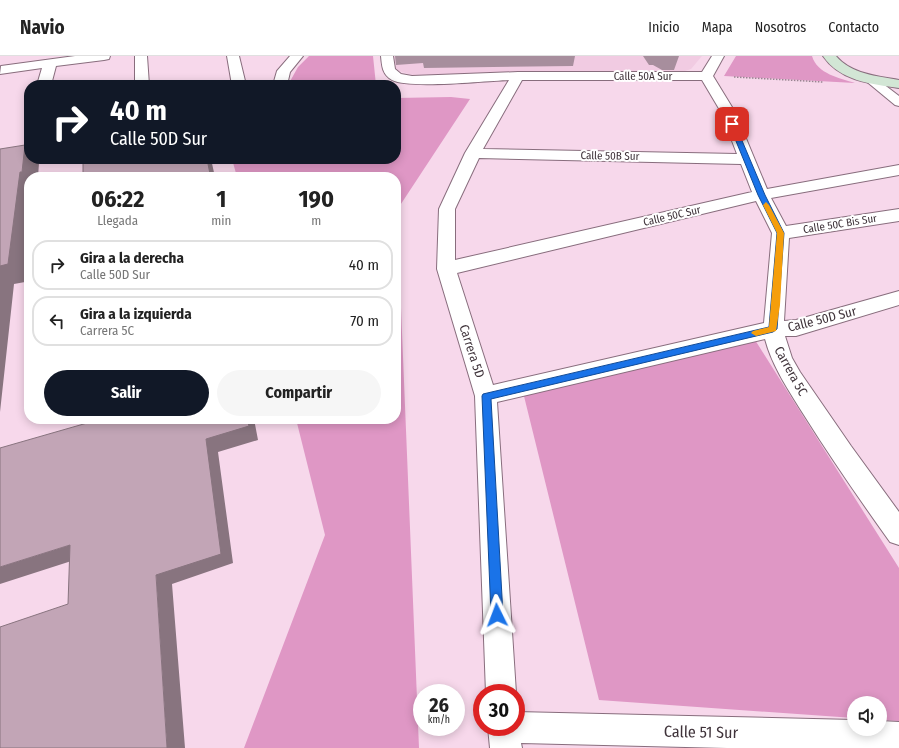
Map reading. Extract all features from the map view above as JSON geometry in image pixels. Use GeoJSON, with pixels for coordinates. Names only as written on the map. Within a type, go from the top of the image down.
{"type":"FeatureCollection","features":[{"type":"Feature","properties":{"kind":"street"},"geometry":{"type":"LineString","coordinates":[[1,70],[104,56]]}},
{"type":"Feature","properties":{"kind":"street"},"geometry":{"type":"LineString","coordinates":[[141,56],[142,80]]}},
{"type":"Feature","properties":{"kind":"street"},"geometry":{"type":"LineString","coordinates":[[233,56],[238,80]]}},
{"type":"Feature","properties":{"kind":"street"},"geometry":{"type":"LineString","coordinates":[[281,80],[284,71],[297,56]]}},
{"type":"Feature","properties":{"kind":"street","name":"Calle 50A Sur"},"geometry":{"type":"LineString","coordinates":[[387,56],[389,70],[397,77],[412,80],[518,76],[706,76]]}},
{"type":"Feature","properties":{"kind":"street"},"geometry":{"type":"LineString","coordinates":[[718,56],[706,76],[728,112],[761,195],[780,233]]}},
{"type":"Feature","properties":{"kind":"street"},"geometry":{"type":"LineString","coordinates":[[829,56],[834,63],[842,69],[870,79],[899,84]]}},
{"type":"Feature","properties":{"kind":"street"},"geometry":{"type":"LineString","coordinates":[[45,80],[50,64]]}},
{"type":"Feature","properties":{"kind":"street","name":"Carrera 5D"},"geometry":{"type":"LineString","coordinates":[[501,684],[486,396],[446,269],[447,209],[473,153],[518,76]]}},
{"type":"Feature","properties":{"kind":"street","name":"Calle 50B Sur"},"geometry":{"type":"LineString","coordinates":[[473,153],[746,159]]}},
{"type":"Feature","properties":{"kind":"street","name":"Calle 50C Sur"},"geometry":{"type":"LineString","coordinates":[[446,269],[761,195],[899,170]]}},
{"type":"Feature","properties":{"kind":"street","name":"Calle 50C Bis Sur"},"geometry":{"type":"LineString","coordinates":[[780,233],[899,215]]}},
{"type":"Feature","properties":{"kind":"street","name":"Carrera 5C"},"geometry":{"type":"LineString","coordinates":[[780,233],[773,329],[774,340],[784,364],[841,454],[899,533]]}},
{"type":"Feature","properties":{"kind":"street","name":"Calle 50D Sur"},"geometry":{"type":"LineString","coordinates":[[486,396],[773,329],[796,328],[899,298]]}},
{"type":"Feature","properties":{"kind":"street","name":"Calle 51 Sur"},"geometry":{"type":"LineString","coordinates":[[525,728],[883,740]]}},
{"type":"Feature","properties":{"kind":"street"},"geometry":{"type":"LineString","coordinates":[[504,736],[506,748]]}},
{"type":"Feature","properties":{"kind":"lane"},"geometry":{"type":"LineString","coordinates":[[870,79],[899,102]]}},
{"type":"Feature","properties":{"kind":"path"},"geometry":{"type":"LineString","coordinates":[[706,76],[825,82]]}},
{"type":"Feature","properties":{"kind":"shaded area"},"geometry":{"type":"Polygon","coordinates":[[[309,56],[373,56],[375,80],[291,80],[298,67],[309,56]]]}},
{"type":"Feature","properties":{"kind":"shaded area"},"geometry":{"type":"Polygon","coordinates":[[[391,56],[702,56],[691,69],[679,73],[415,76],[393,69],[391,56]]]}},
{"type":"Feature","properties":{"kind":"shaded area"},"geometry":{"type":"Polygon","coordinates":[[[736,56],[812,56],[819,67],[824,71],[836,77],[855,83],[724,76],[736,56]]]}},
{"type":"Feature","properties":{"kind":"shaded area"},"geometry":{"type":"Polygon","coordinates":[[[451,97],[470,99],[401,204],[401,172],[236,172],[233,164],[401,164],[401,98],[451,97]]]}},
{"type":"Feature","properties":{"kind":"shaded area"},"geometry":{"type":"Polygon","coordinates":[[[401,308],[416,684],[413,684],[413,736],[419,736],[419,748],[244,748],[325,535],[297,424],[401,424],[401,308]]]}},
{"type":"Feature","properties":{"kind":"shaded area"},"geometry":{"type":"Polygon","coordinates":[[[750,332],[899,568],[899,721],[887,720],[887,696],[847,696],[847,718],[599,700],[521,384],[750,332]]]}},
{"type":"Feature","properties":{"kind":"building"},"geometry":{"type":"Polygon","coordinates":[[[24,145],[22,172],[20,172],[8,264],[0,266],[0,149],[24,145]]]}},
{"type":"Feature","properties":{"kind":"building"},"geometry":{"type":"Polygon","coordinates":[[[83,164],[208,164],[210,172],[83,172],[83,164]]]}},
{"type":"Feature","properties":{"kind":"building"},"geometry":{"type":"Polygon","coordinates":[[[84,424],[248,424],[249,426],[206,439],[221,554],[156,575],[167,748],[0,748],[0,627],[68,604],[70,545],[0,567],[0,448],[84,424]]]}},
{"type":"Feature","properties":{"kind":"slow traffic"},"geometry":{"type":"LineString","coordinates":[[756,333],[773,329],[776,305],[780,233],[766,205]]}},
{"type":"Feature","properties":{"kind":"route"},"geometry":{"type":"LineString","coordinates":[[497,615],[486,396],[773,329],[776,305],[780,233],[761,195],[732,124]]}}]}
